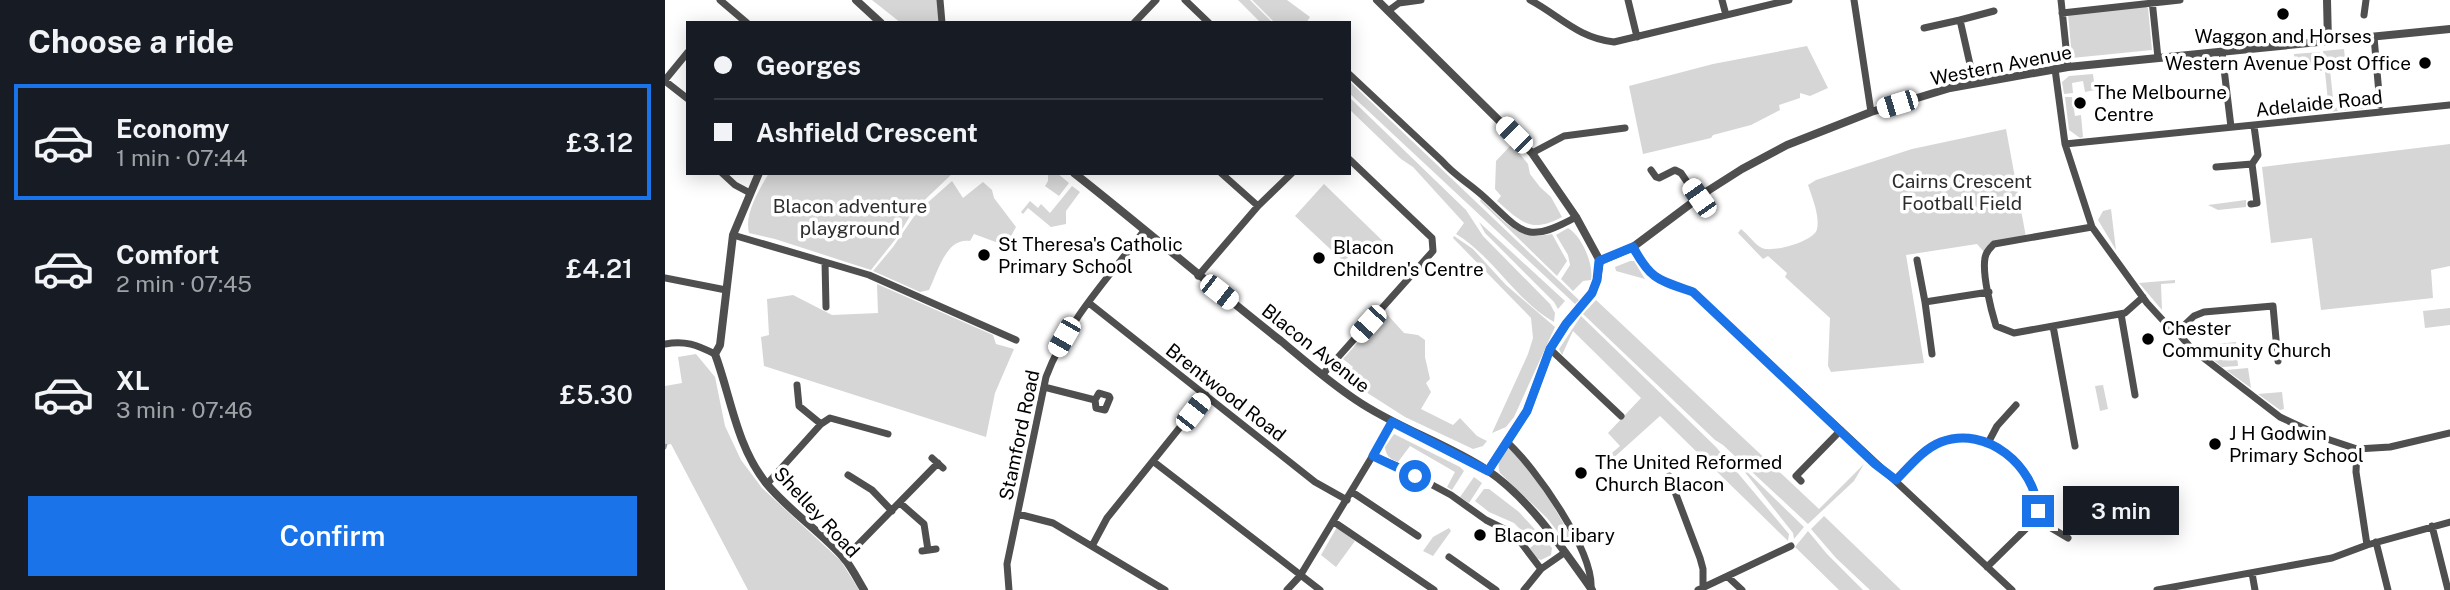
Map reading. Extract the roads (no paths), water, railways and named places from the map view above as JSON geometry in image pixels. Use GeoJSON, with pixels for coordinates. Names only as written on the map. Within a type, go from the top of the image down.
{"type":"FeatureCollection","features":[{"type":"Feature","properties":{"kind":"street"},"geometry":{"type":"LineString","coordinates":[[720,0],[745,21]]}},
{"type":"Feature","properties":{"kind":"street"},"geometry":{"type":"LineString","coordinates":[[856,0],[875,21]]}},
{"type":"Feature","properties":{"kind":"street"},"geometry":{"type":"LineString","coordinates":[[940,0],[942,21]]}},
{"type":"Feature","properties":{"kind":"street"},"geometry":{"type":"LineString","coordinates":[[1135,21],[1156,0]]}},
{"type":"Feature","properties":{"kind":"street"},"geometry":{"type":"LineString","coordinates":[[1185,0],[1207,21]]}},
{"type":"Feature","properties":{"kind":"street"},"geometry":{"type":"LineString","coordinates":[[1377,0],[1532,153],[1576,217],[1599,261],[1597,280],[1592,293],[1566,324],[1550,349],[1527,411],[1488,471]]}},
{"type":"Feature","properties":{"kind":"street"},"geometry":{"type":"LineString","coordinates":[[1388,11],[1399,4],[1421,0]]}},
{"type":"Feature","properties":{"kind":"street"},"geometry":{"type":"LineString","coordinates":[[1529,0],[1568,26],[1596,40],[1614,42],[1789,0]]}},
{"type":"Feature","properties":{"kind":"street"},"geometry":{"type":"LineString","coordinates":[[1628,0],[1637,37]]}},
{"type":"Feature","properties":{"kind":"street"},"geometry":{"type":"LineString","coordinates":[[1722,0],[1726,15]]}},
{"type":"Feature","properties":{"kind":"street"},"geometry":{"type":"LineString","coordinates":[[1854,0],[1871,112]]}},
{"type":"Feature","properties":{"kind":"street"},"geometry":{"type":"LineString","coordinates":[[2061,0],[2068,67]]}},
{"type":"Feature","properties":{"kind":"street"},"geometry":{"type":"LineString","coordinates":[[2062,13],[2179,0]]}},
{"type":"Feature","properties":{"kind":"street"},"geometry":{"type":"LineString","coordinates":[[2327,0],[2328,42]]}},
{"type":"Feature","properties":{"kind":"street"},"geometry":{"type":"LineString","coordinates":[[2364,15],[2366,0]]}},
{"type":"Feature","properties":{"kind":"street"},"geometry":{"type":"LineString","coordinates":[[2153,1],[2158,58]]}},
{"type":"Feature","properties":{"kind":"street"},"geometry":{"type":"LineString","coordinates":[[1924,28],[1994,11]]}},
{"type":"Feature","properties":{"kind":"street"},"geometry":{"type":"LineString","coordinates":[[1960,20],[1974,82]]}},
{"type":"Feature","properties":{"kind":"street","name":"Western Avenue"},"geometry":{"type":"LineString","coordinates":[[1599,261],[1633,247],[1742,169],[1787,145],[1871,112],[1974,82],[2068,67],[2450,29]]}},
{"type":"Feature","properties":{"kind":"street"},"geometry":{"type":"LineString","coordinates":[[2374,37],[2380,101],[2390,95]]}},
{"type":"Feature","properties":{"kind":"street"},"geometry":{"type":"LineString","coordinates":[[2223,52],[2231,127]]}},
{"type":"Feature","properties":{"kind":"street"},"geometry":{"type":"LineString","coordinates":[[686,54],[665,80],[686,97]]}},
{"type":"Feature","properties":{"kind":"street"},"geometry":{"type":"LineString","coordinates":[[2055,69],[2065,144],[2092,227],[2143,297],[2192,349],[2280,417],[2308,432],[2357,449],[2390,447],[2450,433]]}},
{"type":"Feature","properties":{"kind":"street"},"geometry":{"type":"LineString","coordinates":[[1351,76],[1454,175],[1482,194],[1516,226],[1533,233],[1543,233],[1576,217]]}},
{"type":"Feature","properties":{"kind":"street","name":"Adelaide Road"},"geometry":{"type":"LineString","coordinates":[[2065,144],[2450,105]]}},
{"type":"Feature","properties":{"kind":"street"},"geometry":{"type":"LineString","coordinates":[[1532,153],[1564,136],[1622,129],[1618,121]]}},
{"type":"Feature","properties":{"kind":"street"},"geometry":{"type":"LineString","coordinates":[[2251,204],[2257,203],[2252,164],[2258,155],[2255,126]]}},
{"type":"Feature","properties":{"kind":"street"},"geometry":{"type":"LineString","coordinates":[[1323,374],[1433,251],[1432,238],[1351,161]]}},
{"type":"Feature","properties":{"kind":"street"},"geometry":{"type":"LineString","coordinates":[[2216,167],[2252,164]]}},
{"type":"Feature","properties":{"kind":"street"},"geometry":{"type":"LineString","coordinates":[[1651,170],[1659,178],[1675,170],[1681,173],[1699,198]]}},
{"type":"Feature","properties":{"kind":"street"},"geometry":{"type":"LineString","coordinates":[[724,175],[750,193]]}},
{"type":"Feature","properties":{"kind":"street"},"geometry":{"type":"LineString","coordinates":[[665,344],[680,341],[695,344],[715,354],[720,345],[733,235],[758,175]]}},
{"type":"Feature","properties":{"kind":"street","name":"Blacon Avenue"},"geometry":{"type":"LineString","coordinates":[[1076,175],[1198,276],[1356,400],[1392,422],[1488,471],[1539,519],[1591,589]]}},
{"type":"Feature","properties":{"kind":"street"},"geometry":{"type":"LineString","coordinates":[[1223,175],[1258,206]]}},
{"type":"Feature","properties":{"kind":"street"},"geometry":{"type":"LineString","coordinates":[[1198,276],[1258,206],[1289,175]]}},
{"type":"Feature","properties":{"kind":"street"},"geometry":{"type":"LineString","coordinates":[[2092,227],[1994,244],[1988,250],[1985,259],[1996,326],[2014,333],[2121,314],[2143,297]]}},
{"type":"Feature","properties":{"kind":"street","name":"Stamford Road"},"geometry":{"type":"LineString","coordinates":[[1009,590],[1007,565],[1044,387],[1056,351],[1072,323],[1144,232]]}},
{"type":"Feature","properties":{"kind":"street"},"geometry":{"type":"LineString","coordinates":[[733,235],[869,275],[1012,338],[1004,345]]}},
{"type":"Feature","properties":{"kind":"street"},"geometry":{"type":"LineString","coordinates":[[1633,247],[1650,274],[1658,280],[1693,292],[2012,590]]}},
{"type":"Feature","properties":{"kind":"street"},"geometry":{"type":"LineString","coordinates":[[1917,260],[1932,354]]}},
{"type":"Feature","properties":{"kind":"street"},"geometry":{"type":"LineString","coordinates":[[825,262],[826,307]]}},
{"type":"Feature","properties":{"kind":"street"},"geometry":{"type":"LineString","coordinates":[[665,278],[726,290]]}},
{"type":"Feature","properties":{"kind":"street"},"geometry":{"type":"LineString","coordinates":[[1925,302],[1989,292]]}},
{"type":"Feature","properties":{"kind":"street","name":"Brentwood Road"},"geometry":{"type":"LineString","coordinates":[[1089,303],[1315,482],[1347,500]]}},
{"type":"Feature","properties":{"kind":"street"},"geometry":{"type":"LineString","coordinates":[[2177,332],[2195,316],[2204,312],[2273,306],[2278,360]]}},
{"type":"Feature","properties":{"kind":"street"},"geometry":{"type":"LineString","coordinates":[[2121,314],[2135,395]]}},
{"type":"Feature","properties":{"kind":"street"},"geometry":{"type":"LineString","coordinates":[[2053,326],[2075,446]]}},
{"type":"Feature","properties":{"kind":"street"},"geometry":{"type":"LineString","coordinates":[[1550,349],[1621,416]]}},
{"type":"Feature","properties":{"kind":"street","name":"Shelley Road"},"geometry":{"type":"LineString","coordinates":[[715,354],[725,380],[736,425],[749,455],[767,484],[844,559],[865,590]]}},
{"type":"Feature","properties":{"kind":"street"},"geometry":{"type":"LineString","coordinates":[[1044,387],[1095,400]]}},
{"type":"Feature","properties":{"kind":"street"},"geometry":{"type":"LineString","coordinates":[[800,388],[799,406],[821,424]]}},
{"type":"Feature","properties":{"kind":"street"},"geometry":{"type":"LineString","coordinates":[[1092,545],[1107,519],[1206,395]]}},
{"type":"Feature","properties":{"kind":"street"},"geometry":{"type":"LineString","coordinates":[[1988,443],[1997,426],[2017,405]]}},
{"type":"Feature","properties":{"kind":"street"},"geometry":{"type":"LineString","coordinates":[[767,484],[821,424],[830,418],[884,436]]}},
{"type":"Feature","properties":{"kind":"street"},"geometry":{"type":"LineString","coordinates":[[1287,590],[1300,576],[1334,522],[1392,422]]}},
{"type":"Feature","properties":{"kind":"street"},"geometry":{"type":"LineString","coordinates":[[1801,481],[1796,476],[1840,430]]}},
{"type":"Feature","properties":{"kind":"street"},"geometry":{"type":"LineString","coordinates":[[1896,480],[1917,458],[1941,442],[1954,439],[1988,443],[2016,461],[2029,479],[2037,501],[2036,519],[1987,567]]}},
{"type":"Feature","properties":{"kind":"street"},"geometry":{"type":"LineString","coordinates":[[1507,442],[1543,482],[1577,542],[1592,578],[1591,589]]}},
{"type":"Feature","properties":{"kind":"street"},"geometry":{"type":"LineString","coordinates":[[2357,449],[2356,472],[2367,545]]}},
{"type":"Feature","properties":{"kind":"street"},"geometry":{"type":"LineString","coordinates":[[1373,456],[1451,495],[1486,520],[1510,532],[1541,569]]}},
{"type":"Feature","properties":{"kind":"street"},"geometry":{"type":"LineString","coordinates":[[1154,462],[1320,590]]}},
{"type":"Feature","properties":{"kind":"street"},"geometry":{"type":"LineString","coordinates":[[844,559],[938,463]]}},
{"type":"Feature","properties":{"kind":"street"},"geometry":{"type":"LineString","coordinates":[[854,475],[893,511]]}},
{"type":"Feature","properties":{"kind":"street"},"geometry":{"type":"LineString","coordinates":[[1669,476],[1700,558],[1703,569],[1701,588],[1791,546]]}},
{"type":"Feature","properties":{"kind":"street"},"geometry":{"type":"LineString","coordinates":[[1352,492],[1417,536]]}},
{"type":"Feature","properties":{"kind":"street"},"geometry":{"type":"LineString","coordinates":[[900,503],[925,524],[928,550]]}},
{"type":"Feature","properties":{"kind":"street"},"geometry":{"type":"LineString","coordinates":[[1018,514],[1053,523],[1165,590]]}},
{"type":"Feature","properties":{"kind":"street"},"geometry":{"type":"LineString","coordinates":[[2036,519],[2067,539]]}},
{"type":"Feature","properties":{"kind":"street"},"geometry":{"type":"LineString","coordinates":[[1334,522],[1434,590]]}},
{"type":"Feature","properties":{"kind":"street"},"geometry":{"type":"LineString","coordinates":[[2157,590],[2332,558],[2376,542],[2450,522]]}},
{"type":"Feature","properties":{"kind":"street"},"geometry":{"type":"LineString","coordinates":[[2432,526],[2448,590]]}},
{"type":"Feature","properties":{"kind":"street"},"geometry":{"type":"LineString","coordinates":[[2376,542],[2388,590]]}},
{"type":"Feature","properties":{"kind":"street"},"geometry":{"type":"LineString","coordinates":[[1524,590],[1541,569],[1564,553]]}},
{"type":"Feature","properties":{"kind":"street"},"geometry":{"type":"LineString","coordinates":[[1449,557],[1496,590]]}},
{"type":"Feature","properties":{"kind":"street"},"geometry":{"type":"LineString","coordinates":[[2252,573],[2255,590]]}},
{"type":"Feature","properties":{"kind":"street"},"geometry":{"type":"LineString","coordinates":[[1728,577],[1742,590]]}},
{"type":"Feature","properties":{"kind":"place","name":"Waggon and Horses"},"geometry":{"type":"Point","coordinates":[2283,14]}},
{"type":"Feature","properties":{"kind":"place","name":"Western Avenue Post Office"},"geometry":{"type":"Point","coordinates":[2425,63]}},
{"type":"Feature","properties":{"kind":"place","name":"The Melbourne Centre"},"geometry":{"type":"Point","coordinates":[2080,103]}},
{"type":"Feature","properties":{"kind":"place","name":"St Theresa's Catholic Primary School"},"geometry":{"type":"Point","coordinates":[984,255]}},
{"type":"Feature","properties":{"kind":"place","name":"Blacon Children's Centre"},"geometry":{"type":"Point","coordinates":[1319,258]}},
{"type":"Feature","properties":{"kind":"place","name":"Chester Community Church"},"geometry":{"type":"Point","coordinates":[2148,339]}},
{"type":"Feature","properties":{"kind":"place","name":"J H Godwin Primary School"},"geometry":{"type":"Point","coordinates":[2215,444]}},
{"type":"Feature","properties":{"kind":"place","name":"The United Reformed Church Blacon"},"geometry":{"type":"Point","coordinates":[1581,473]}},
{"type":"Feature","properties":{"kind":"place","name":"Blacon Libary"},"geometry":{"type":"Point","coordinates":[1480,535]}},
{"type":"Feature","properties":{"kind":"park label","name":"Cairns Crescent Football Field"},"geometry":{"type":"Point","coordinates":[1962,192]}},
{"type":"Feature","properties":{"kind":"park label","name":"Blacon adventure playground"},"geometry":{"type":"Point","coordinates":[850,217]}}]}
